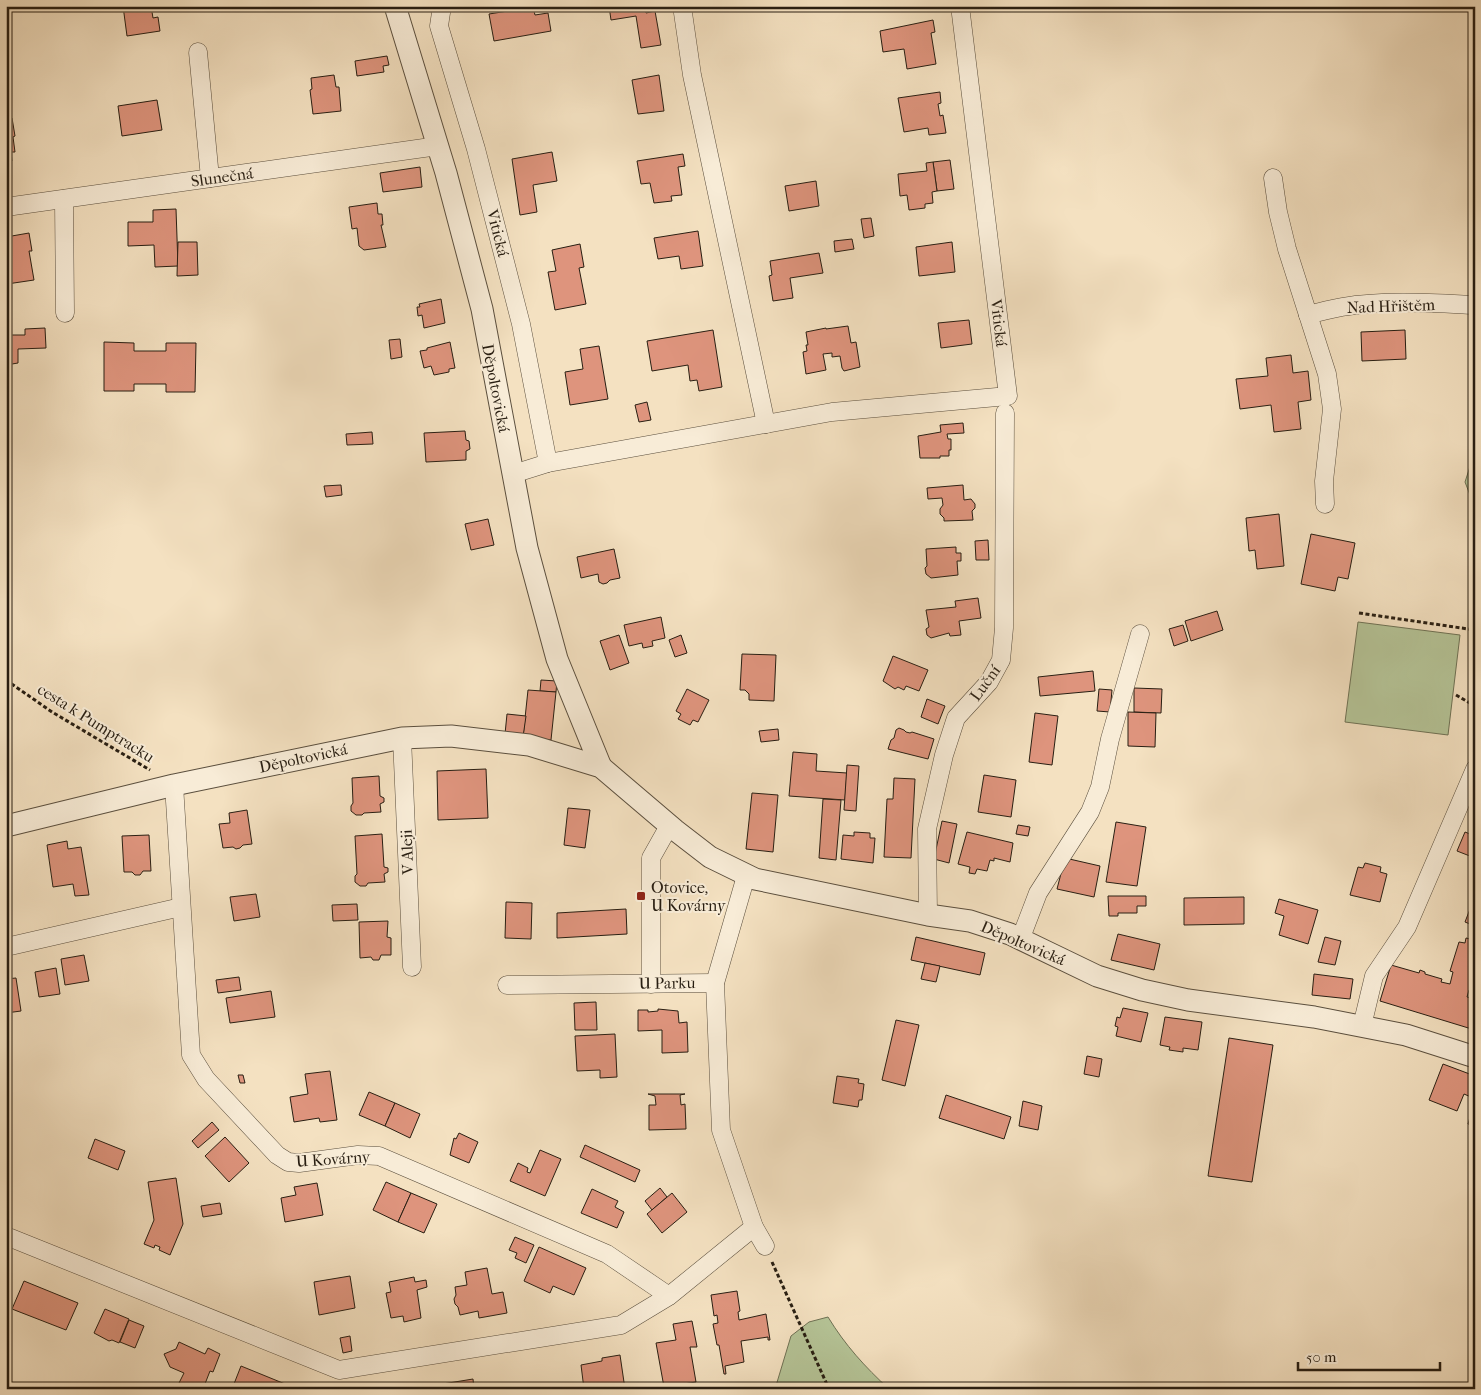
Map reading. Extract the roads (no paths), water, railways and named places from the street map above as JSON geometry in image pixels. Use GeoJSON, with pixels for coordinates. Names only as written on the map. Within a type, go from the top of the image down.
{"type":"FeatureCollection","features":[{"type":"Feature","properties":{"kind":"street","name":"Děpoltovická"},"geometry":{"type":"LineString","coordinates":[[395,6],[438,146],[482,309],[527,548],[557,659],[601,767]]}},
{"type":"Feature","properties":{"kind":"street","name":"Vitická"},"geometry":{"type":"LineString","coordinates":[[442,6],[439,26],[476,149],[521,324],[548,464]]}},
{"type":"Feature","properties":{"kind":"street"},"geometry":{"type":"LineString","coordinates":[[682,6],[692,76],[766,424]]}},
{"type":"Feature","properties":{"kind":"street","name":"Vitická"},"geometry":{"type":"LineString","coordinates":[[513,474],[548,464],[832,412],[1008,396],[960,6]]}},
{"type":"Feature","properties":{"kind":"street"},"geometry":{"type":"LineString","coordinates":[[198,52],[210,178]]}},
{"type":"Feature","properties":{"kind":"street","name":"Slunečná"},"geometry":{"type":"LineString","coordinates":[[6,207],[438,146]]}},
{"type":"Feature","properties":{"kind":"street"},"geometry":{"type":"LineString","coordinates":[[1273,178],[1278,212],[1287,249],[1327,374],[1332,409],[1324,481],[1325,504]]}},
{"type":"Feature","properties":{"kind":"street"},"geometry":{"type":"LineString","coordinates":[[64,199],[65,313]]}},
{"type":"Feature","properties":{"kind":"street","name":"Nad Hřištěm"},"geometry":{"type":"LineString","coordinates":[[1308,315],[1342,307],[1379,304],[1475,305]]}},
{"type":"Feature","properties":{"kind":"street","name":"Luční"},"geometry":{"type":"LineString","coordinates":[[928,914],[927,829],[944,755],[956,718],[989,682],[1001,660],[1004,628],[1005,413]]}},
{"type":"Feature","properties":{"kind":"street"},"geometry":{"type":"LineString","coordinates":[[1020,940],[1038,893],[1090,812],[1100,787],[1110,739],[1140,634]]}},
{"type":"Feature","properties":{"kind":"street","name":"Děpoltovická"},"geometry":{"type":"LineString","coordinates":[[6,826],[174,785],[402,738],[451,736],[529,745],[601,767],[669,826],[710,857],[755,879],[928,914],[970,920],[1020,940],[1097,976],[1142,990],[1188,1000],[1314,1016],[1406,1035],[1475,1058]]}},
{"type":"Feature","properties":{"kind":"street","name":"V Aleji"},"geometry":{"type":"LineString","coordinates":[[402,738],[412,967]]}},
{"type":"Feature","properties":{"kind":"street"},"geometry":{"type":"LineString","coordinates":[[1362,1026],[1374,976],[1408,927],[1475,769]]}},
{"type":"Feature","properties":{"kind":"street","name":"U Kovárny"},"geometry":{"type":"LineString","coordinates":[[174,785],[190,1055],[206,1079],[277,1155],[288,1162],[298,1164],[358,1155],[379,1156],[607,1254],[669,1296]]}},
{"type":"Feature","properties":{"kind":"street"},"geometry":{"type":"LineString","coordinates":[[652,984],[651,858],[669,826]]}},
{"type":"Feature","properties":{"kind":"street","name":"U Parku"},"geometry":{"type":"LineString","coordinates":[[507,985],[716,983],[746,876]]}},
{"type":"Feature","properties":{"kind":"street"},"geometry":{"type":"LineString","coordinates":[[6,946],[181,907]]}},
{"type":"Feature","properties":{"kind":"street"},"geometry":{"type":"LineString","coordinates":[[716,983],[721,1130],[754,1227],[765,1246]]}},
{"type":"Feature","properties":{"kind":"street"},"geometry":{"type":"LineString","coordinates":[[6,1236],[339,1370],[621,1325],[669,1296],[754,1227]]}},
{"type":"Feature","properties":{"kind":"place","name":"Otovice, U Kovárny"},"geometry":{"type":"Point","coordinates":[641,896]}}]}
